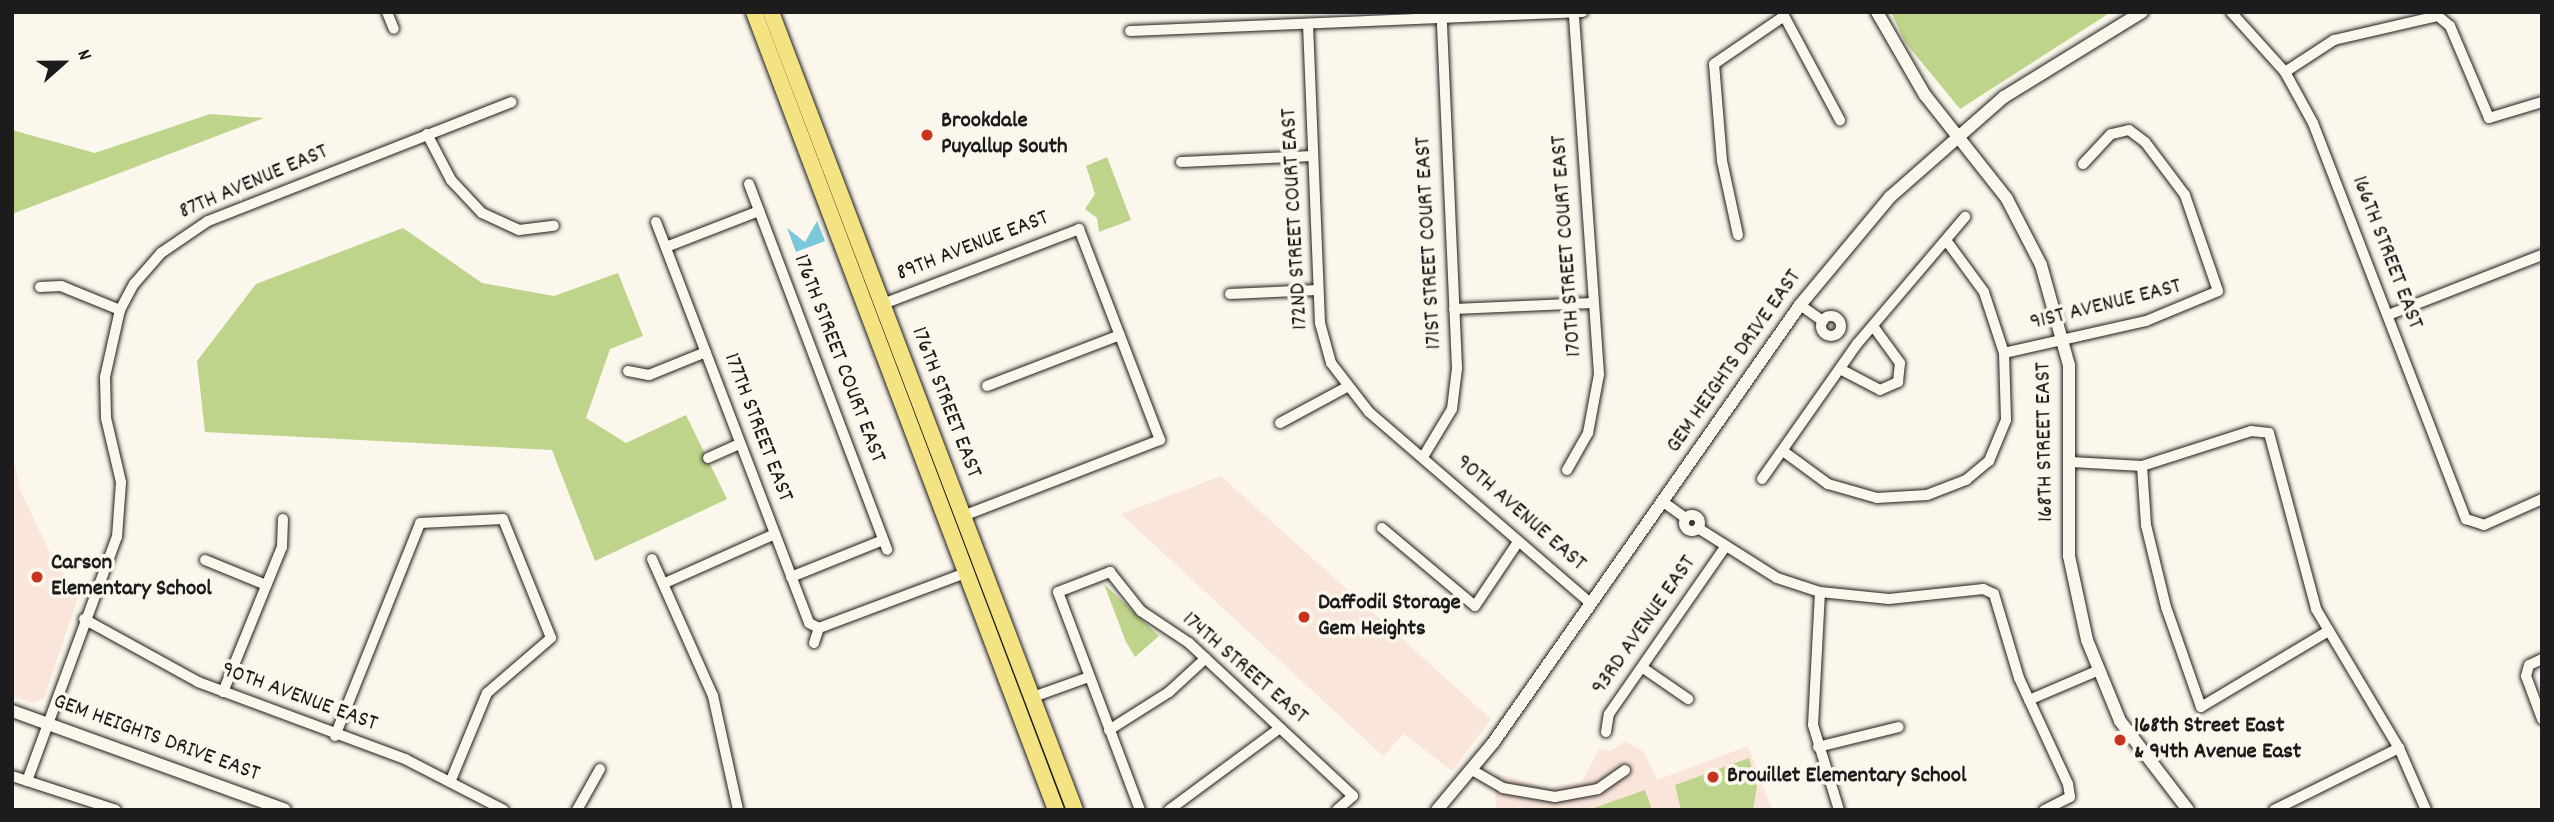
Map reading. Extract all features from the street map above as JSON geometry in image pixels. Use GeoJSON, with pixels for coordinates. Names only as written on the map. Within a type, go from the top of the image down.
{"type":"FeatureCollection","features":[{"type":"Feature","properties":{"kind":"main road","name":"176TH STREET EAST"},"geometry":{"type":"LineString","coordinates":[[754,12],[1056,810]]}},
{"type":"Feature","properties":{"kind":"main road","name":"176TH STREET EAST"},"geometry":{"type":"LineString","coordinates":[[771,12],[1075,810]]}},
{"type":"Feature","properties":{"kind":"main road"},"geometry":{"type":"LineString","coordinates":[[824,193],[834,196],[882,302]]}},
{"type":"Feature","properties":{"kind":"main road"},"geometry":{"type":"LineString","coordinates":[[895,380],[954,513],[963,516]]}},
{"type":"Feature","properties":{"kind":"main road"},"geometry":{"type":"LineString","coordinates":[[968,572],[978,574],[1018,659]]}},
{"type":"Feature","properties":{"kind":"street"},"geometry":{"type":"LineString","coordinates":[[387,12],[394,29]]}},
{"type":"Feature","properties":{"kind":"street","name":"168TH STREET EAST"},"geometry":{"type":"LineString","coordinates":[[1877,12],[1907,70],[2028,235],[2064,341],[2071,462],[2069,556],[2097,671],[2133,744],[2188,810]]}},
{"type":"Feature","properties":{"kind":"street","name":"GEM HEIGHTS DRIVE EAST"},"geometry":{"type":"LineString","coordinates":[[1437,810],[1472,770],[1800,305],[1890,197],[1957,135],[2035,75],[2142,12]]}},
{"type":"Feature","properties":{"kind":"street","name":"166TH STREET EAST"},"geometry":{"type":"LineString","coordinates":[[2231,12],[2285,72],[2313,122],[2466,519],[2474,525],[2542,499]]}},
{"type":"Feature","properties":{"kind":"street"},"geometry":{"type":"LineString","coordinates":[[1130,31],[1578,13]]}},
{"type":"Feature","properties":{"kind":"street","name":"170TH STREET COURT EAST"},"geometry":{"type":"LineString","coordinates":[[1567,470],[1588,433],[1598,389],[1578,13]]}},
{"type":"Feature","properties":{"kind":"street"},"geometry":{"type":"LineString","coordinates":[[1738,235],[1722,161],[1714,64],[1782,15],[1840,120]]}},
{"type":"Feature","properties":{"kind":"street"},"geometry":{"type":"LineString","coordinates":[[2285,72],[2334,40],[2438,16],[2450,26],[2484,113],[2494,120],[2542,102]]}},
{"type":"Feature","properties":{"kind":"street","name":"171ST STREET COURT EAST"},"geometry":{"type":"LineString","coordinates":[[1423,457],[1453,401],[1454,309],[1442,18]]}},
{"type":"Feature","properties":{"kind":"street","name":"172ND STREET COURT EAST"},"geometry":{"type":"LineString","coordinates":[[1308,24],[1318,290],[1324,343],[1345,388],[1423,457]]}},
{"type":"Feature","properties":{"kind":"street","name":"87TH AVENUE EAST"},"geometry":{"type":"LineString","coordinates":[[120,310],[150,264],[193,229],[512,102]]}},
{"type":"Feature","properties":{"kind":"street","name":"91ST AVENUE EAST"},"geometry":{"type":"LineString","coordinates":[[2004,353],[2064,341],[2216,294],[2219,285],[2185,195],[2133,131],[2104,138],[2083,164]]}},
{"type":"Feature","properties":{"kind":"street"},"geometry":{"type":"LineString","coordinates":[[427,134],[451,180],[482,213],[519,230],[554,226]]}},
{"type":"Feature","properties":{"kind":"street"},"geometry":{"type":"LineString","coordinates":[[1181,162],[1312,156]]}},
{"type":"Feature","properties":{"kind":"street","name":"176TH STREET COURT EAST"},"geometry":{"type":"LineString","coordinates":[[749,184],[885,545],[791,577]]}},
{"type":"Feature","properties":{"kind":"street"},"geometry":{"type":"LineString","coordinates":[[666,247],[759,211]]}},
{"type":"Feature","properties":{"kind":"street"},"geometry":{"type":"LineString","coordinates":[[1762,479],[1857,344],[1965,217]]}},
{"type":"Feature","properties":{"kind":"street","name":"177TH STREET EAST"},"geometry":{"type":"LineString","coordinates":[[656,222],[809,623],[819,628]]}},
{"type":"Feature","properties":{"kind":"street","name":"89TH AVENUE EAST"},"geometry":{"type":"LineString","coordinates":[[882,302],[1079,229],[1120,335]]}},
{"type":"Feature","properties":{"kind":"street"},"geometry":{"type":"LineString","coordinates":[[1783,451],[1828,484],[1859,495],[1894,498],[1942,490],[1978,472],[1998,446],[2008,405],[2004,353],[1975,275],[1946,240]]}},
{"type":"Feature","properties":{"kind":"street"},"geometry":{"type":"LineString","coordinates":[[2388,315],[2542,255]]}},
{"type":"Feature","properties":{"kind":"street"},"geometry":{"type":"LineString","coordinates":[[27,781],[84,619],[113,550],[121,512],[104,400],[120,310],[61,286],[40,287]]}},
{"type":"Feature","properties":{"kind":"street"},"geometry":{"type":"LineString","coordinates":[[1230,294],[1318,290]]}},
{"type":"Feature","properties":{"kind":"street"},"geometry":{"type":"LineString","coordinates":[[1454,309],[1592,303]]}},
{"type":"Feature","properties":{"kind":"street"},"geometry":{"type":"LineString","coordinates":[[1800,305],[1823,321],[1825,335],[1839,332],[1857,344]]}},
{"type":"Feature","properties":{"kind":"street"},"geometry":{"type":"LineString","coordinates":[[1840,369],[1880,390],[1898,382],[1900,363],[1873,326]]}},
{"type":"Feature","properties":{"kind":"street"},"geometry":{"type":"LineString","coordinates":[[963,516],[1160,440],[1120,335],[987,386]]}},
{"type":"Feature","properties":{"kind":"street"},"geometry":{"type":"LineString","coordinates":[[628,371],[649,375],[706,352]]}},
{"type":"Feature","properties":{"kind":"street"},"geometry":{"type":"LineString","coordinates":[[1280,423],[1345,388]]}},
{"type":"Feature","properties":{"kind":"street"},"geometry":{"type":"LineString","coordinates":[[2071,462],[2142,466],[2251,431],[2269,433],[2282,465],[2307,588],[2327,632],[2399,748],[2426,810]]}},
{"type":"Feature","properties":{"kind":"street"},"geometry":{"type":"LineString","coordinates":[[708,458],[739,444]]}},
{"type":"Feature","properties":{"kind":"street","name":"90TH AVENUE EAST"},"geometry":{"type":"LineString","coordinates":[[1423,457],[1590,603]]}},
{"type":"Feature","properties":{"kind":"street"},"geometry":{"type":"LineString","coordinates":[[2142,466],[2146,525],[2166,607],[2201,707],[2327,632]]}},
{"type":"Feature","properties":{"kind":"street"},"geometry":{"type":"LineString","coordinates":[[1662,501],[1685,518],[1687,530],[1698,528],[1777,578],[1820,592],[1909,600],[1989,590],[2002,610],[2029,700],[2070,797],[2044,810]]}},
{"type":"Feature","properties":{"kind":"street"},"geometry":{"type":"LineString","coordinates":[[223,692],[282,547],[283,519]]}},
{"type":"Feature","properties":{"kind":"street"},"geometry":{"type":"LineString","coordinates":[[335,736],[421,523],[503,519],[551,638],[487,693],[451,780]]}},
{"type":"Feature","properties":{"kind":"street"},"geometry":{"type":"LineString","coordinates":[[1382,528],[1475,606],[1518,542]]}},
{"type":"Feature","properties":{"kind":"street"},"geometry":{"type":"LineString","coordinates":[[665,583],[775,534]]}},
{"type":"Feature","properties":{"kind":"street","name":"93RD AVENUE EAST"},"geometry":{"type":"LineString","coordinates":[[1606,732],[1609,714],[1725,547]]}},
{"type":"Feature","properties":{"kind":"street"},"geometry":{"type":"LineString","coordinates":[[652,559],[665,583],[713,696],[738,810]]}},
{"type":"Feature","properties":{"kind":"street"},"geometry":{"type":"LineString","coordinates":[[205,560],[265,585]]}},
{"type":"Feature","properties":{"kind":"street"},"geometry":{"type":"LineString","coordinates":[[814,643],[819,628],[968,572]]}},
{"type":"Feature","properties":{"kind":"street","name":"174TH STREET EAST"},"geometry":{"type":"LineString","coordinates":[[1088,677],[1058,592],[1110,572],[1141,611],[1206,658],[1353,796],[1337,810]]}},
{"type":"Feature","properties":{"kind":"street"},"geometry":{"type":"LineString","coordinates":[[1820,592],[1812,712],[1818,747],[1839,810]]}},
{"type":"Feature","properties":{"kind":"street","name":"90TH AVENUE EAST"},"geometry":{"type":"LineString","coordinates":[[84,619],[223,692],[451,780],[503,810]]}},
{"type":"Feature","properties":{"kind":"street"},"geometry":{"type":"LineString","coordinates":[[1109,730],[1154,704],[1206,658]]}},
{"type":"Feature","properties":{"kind":"street"},"geometry":{"type":"LineString","coordinates":[[2542,659],[2526,670],[2542,719]]}},
{"type":"Feature","properties":{"kind":"street"},"geometry":{"type":"LineString","coordinates":[[1643,668],[1688,699]]}},
{"type":"Feature","properties":{"kind":"street"},"geometry":{"type":"LineString","coordinates":[[2029,700],[2097,671]]}},
{"type":"Feature","properties":{"kind":"street"},"geometry":{"type":"LineString","coordinates":[[1033,697],[1088,677],[1140,810]]}},
{"type":"Feature","properties":{"kind":"street","name":"GEM HEIGHTS DRIVE EAST"},"geometry":{"type":"LineString","coordinates":[[12,711],[285,810]]}},
{"type":"Feature","properties":{"kind":"street"},"geometry":{"type":"LineString","coordinates":[[1818,747],[1899,727]]}},
{"type":"Feature","properties":{"kind":"street"},"geometry":{"type":"LineString","coordinates":[[1169,810],[1280,728]]}},
{"type":"Feature","properties":{"kind":"street"},"geometry":{"type":"LineString","coordinates":[[2274,810],[2399,748]]}},
{"type":"Feature","properties":{"kind":"street"},"geometry":{"type":"LineString","coordinates":[[577,810],[600,769]]}},
{"type":"Feature","properties":{"kind":"street"},"geometry":{"type":"LineString","coordinates":[[1472,770],[1503,788],[1555,797],[1598,789],[1625,770]]}},
{"type":"Feature","properties":{"kind":"street"},"geometry":{"type":"LineString","coordinates":[[12,776],[116,810]]}},
{"type":"Feature","properties":{"kind":"shaded area","name":"Carson Elementary School"},"geometry":{"type":"Polygon","coordinates":[[[12,451],[20,490],[53,559],[79,594],[44,698],[34,703],[12,696],[12,451]]]}},
{"type":"Feature","properties":{"kind":"shaded area","name":"Daffodil Storage Gem Heights"},"geometry":{"type":"Polygon","coordinates":[[[1221,476],[1491,719],[1452,771],[1404,734],[1383,756],[1121,514],[1221,476]]]}},
{"type":"Feature","properties":{"kind":"shaded area","name":"Brouillet Elementary School"},"geometry":{"type":"Polygon","coordinates":[[[1625,741],[1644,752],[1657,780],[1748,746],[1772,810],[1496,810],[1495,773],[1547,788],[1582,782],[1599,749],[1610,751],[1625,741]]]}},
{"type":"Feature","properties":{"kind":"green space"},"geometry":{"type":"Polygon","coordinates":[[[1891,12],[2111,12],[1960,109],[1905,42],[1891,12]]]}},
{"type":"Feature","properties":{"kind":"green space"},"geometry":{"type":"Polygon","coordinates":[[[210,114],[264,118],[12,214],[12,130],[95,153],[210,114]]]}},
{"type":"Feature","properties":{"kind":"green space"},"geometry":{"type":"Polygon","coordinates":[[[1107,157],[1131,220],[1099,232],[1097,218],[1085,209],[1095,194],[1086,166],[1107,157]]]}},
{"type":"Feature","properties":{"kind":"green space"},"geometry":{"type":"Polygon","coordinates":[[[403,228],[482,283],[554,296],[618,273],[643,336],[610,349],[586,418],[626,443],[686,415],[727,499],[595,561],[552,450],[205,432],[197,361],[256,284],[403,228]]]}},
{"type":"Feature","properties":{"kind":"green space"},"geometry":{"type":"Polygon","coordinates":[[[1104,584],[1159,636],[1135,657],[1126,642],[1104,584]]]}},
{"type":"Feature","properties":{"kind":"green space"},"geometry":{"type":"Polygon","coordinates":[[[1749,758],[1757,786],[1753,810],[1681,810],[1675,785],[1749,758]]]}},
{"type":"Feature","properties":{"kind":"green space"},"geometry":{"type":"Polygon","coordinates":[[[1645,790],[1652,810],[1588,810],[1645,790]]]}},
{"type":"Feature","properties":{"kind":"water"},"geometry":{"type":"Polygon","coordinates":[[[817,221],[825,241],[796,252],[787,228],[805,242],[817,221]]]}},
{"type":"Feature","properties":{"kind":"place","name":"Brookdale Puyallup South"},"geometry":{"type":"Point","coordinates":[927,135]}},
{"type":"Feature","properties":{"kind":"place","name":"Carson Elementary School"},"geometry":{"type":"Point","coordinates":[37,577]}},
{"type":"Feature","properties":{"kind":"place","name":"Daffodil Storage Gem Heights"},"geometry":{"type":"Point","coordinates":[1304,617]}},
{"type":"Feature","properties":{"kind":"place","name":"168th Street East & 94th Avenue East"},"geometry":{"type":"Point","coordinates":[2120,740]}},
{"type":"Feature","properties":{"kind":"place","name":"Brouillet Elementary School"},"geometry":{"type":"Point","coordinates":[1713,777]}}]}
